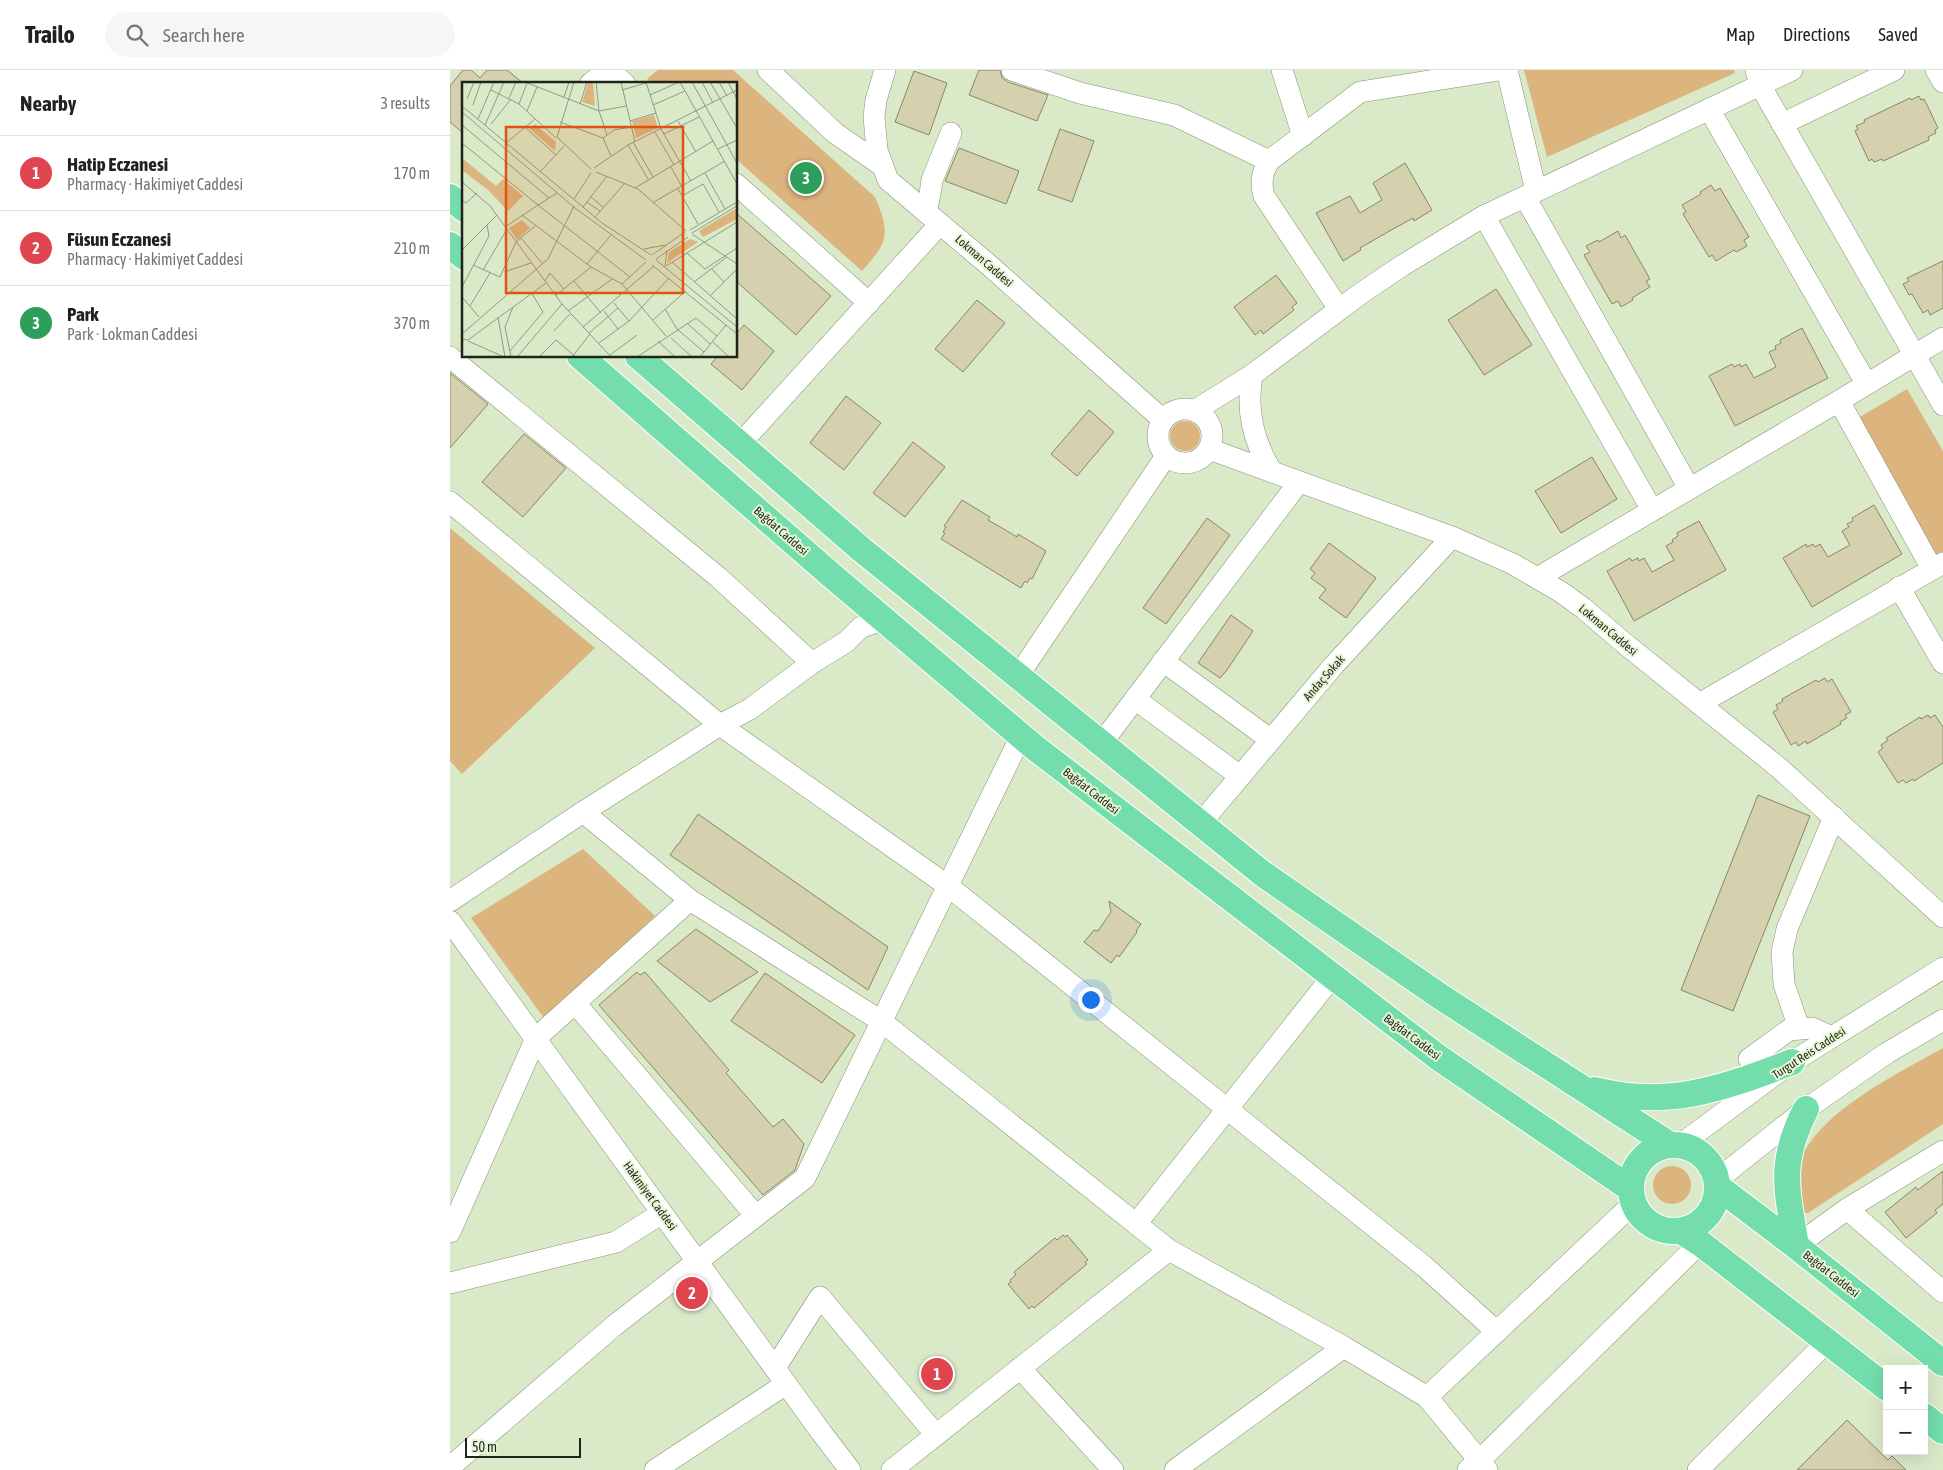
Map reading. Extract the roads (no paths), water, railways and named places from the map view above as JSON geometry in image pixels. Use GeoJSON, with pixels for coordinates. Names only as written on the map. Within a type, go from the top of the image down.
{"type":"FeatureCollection","features":[{"type":"Feature","properties":{"kind":"main road"},"geometry":{"type":"LineString","coordinates":[[450,197],[462,207]]}},
{"type":"Feature","properties":{"kind":"main road"},"geometry":{"type":"LineString","coordinates":[[450,245],[462,255]]}},
{"type":"Feature","properties":{"kind":"main road","name":"Bağdat Caddesi"},"geometry":{"type":"LineString","coordinates":[[582,358],[1021,736],[1439,1058],[1632,1196]]}},
{"type":"Feature","properties":{"kind":"main road"},"geometry":{"type":"LineString","coordinates":[[640,358],[862,550],[1263,874],[1457,1008],[1574,1083],[1675,1145],[1700,1153],[1714,1170],[1717,1183],[1716,1199],[1707,1216],[1693,1227],[1691,1237]]}},
{"type":"Feature","properties":{"kind":"main road"},"geometry":{"type":"LineString","coordinates":[[1574,1083],[1627,1097],[1684,1096],[1723,1087],[1792,1062]]}},
{"type":"Feature","properties":{"kind":"main road"},"geometry":{"type":"LineString","coordinates":[[1796,1246],[1788,1208],[1786,1172],[1792,1139],[1806,1109]]}},
{"type":"Feature","properties":{"kind":"main road"},"geometry":{"type":"LineString","coordinates":[[1675,1145],[1655,1150],[1642,1159],[1636,1168],[1632,1178],[1632,1196],[1641,1216],[1652,1226],[1691,1237],[1883,1385]]}},
{"type":"Feature","properties":{"kind":"main road","name":"Bağdat Caddesi"},"geometry":{"type":"LineString","coordinates":[[1717,1183],[1943,1363]]}},
{"type":"Feature","properties":{"kind":"main road"},"geometry":{"type":"LineString","coordinates":[[1928,1419],[1943,1431]]}},
{"type":"Feature","properties":{"kind":"street"},"geometry":{"type":"LineString","coordinates":[[593,82],[608,70],[623,82]]}},
{"type":"Feature","properties":{"kind":"street"},"geometry":{"type":"LineString","coordinates":[[768,70],[834,133],[881,165]]}},
{"type":"Feature","properties":{"kind":"street","name":"Lokman Caddesi"},"geometry":{"type":"LineString","coordinates":[[885,70],[876,100],[874,117],[877,150],[888,180],[989,265],[1163,420]]}},
{"type":"Feature","properties":{"kind":"street"},"geometry":{"type":"LineString","coordinates":[[1012,70],[1080,93],[1174,115],[1269,161]]}},
{"type":"Feature","properties":{"kind":"street"},"geometry":{"type":"LineString","coordinates":[[1282,70],[1302,136]]}},
{"type":"Feature","properties":{"kind":"street"},"geometry":{"type":"LineString","coordinates":[[1339,308],[1264,196],[1262,178],[1269,161],[1360,92],[1499,70]]}},
{"type":"Feature","properties":{"kind":"street"},"geometry":{"type":"LineString","coordinates":[[1506,70],[1531,194],[1689,488]]}},
{"type":"Feature","properties":{"kind":"street"},"geometry":{"type":"LineString","coordinates":[[1194,411],[1252,375],[1339,308],[1403,265],[1484,216],[1709,109],[1758,77],[1792,70]]}},
{"type":"Feature","properties":{"kind":"street"},"geometry":{"type":"LineString","coordinates":[[1782,124],[1894,70]]}},
{"type":"Feature","properties":{"kind":"street"},"geometry":{"type":"LineString","coordinates":[[1936,70],[1943,82]]}},
{"type":"Feature","properties":{"kind":"street"},"geometry":{"type":"LineString","coordinates":[[1758,77],[1782,124],[1943,404]]}},
{"type":"Feature","properties":{"kind":"street"},"geometry":{"type":"LineString","coordinates":[[1709,109],[1866,383]]}},
{"type":"Feature","properties":{"kind":"street"},"geometry":{"type":"LineString","coordinates":[[740,444],[869,303],[933,218],[930,194],[932,180],[951,133]]}},
{"type":"Feature","properties":{"kind":"street"},"geometry":{"type":"LineString","coordinates":[[738,186],[869,303]]}},
{"type":"Feature","properties":{"kind":"street"},"geometry":{"type":"LineString","coordinates":[[450,197],[462,188]]}},
{"type":"Feature","properties":{"kind":"street"},"geometry":{"type":"LineString","coordinates":[[1484,216],[1652,510]]}},
{"type":"Feature","properties":{"kind":"street"},"geometry":{"type":"LineString","coordinates":[[1537,578],[1943,338]]}},
{"type":"Feature","properties":{"kind":"street"},"geometry":{"type":"LineString","coordinates":[[450,357],[718,577],[812,662]]}},
{"type":"Feature","properties":{"kind":"street"},"geometry":{"type":"LineString","coordinates":[[1210,427],[1252,375]]}},
{"type":"Feature","properties":{"kind":"street"},"geometry":{"type":"LineString","coordinates":[[1252,375],[1249,402],[1252,429],[1260,452],[1272,472]]}},
{"type":"Feature","properties":{"kind":"street"},"geometry":{"type":"LineString","coordinates":[[1699,704],[1937,566],[1839,401]]}},
{"type":"Feature","properties":{"kind":"street"},"geometry":{"type":"LineString","coordinates":[[1179,410],[1194,411],[1201,414],[1210,427],[1212,434],[1208,449],[1204,455],[1190,463],[1175,462],[1166,456],[1159,446],[1158,430],[1163,420],[1171,412],[1179,410]]}},
{"type":"Feature","properties":{"kind":"street","name":"Lokman Caddesi"},"geometry":{"type":"LineString","coordinates":[[1208,449],[1452,537],[1537,578],[1583,608],[1778,767],[1943,917]]}},
{"type":"Feature","properties":{"kind":"street"},"geometry":{"type":"LineString","coordinates":[[1018,676],[1166,456]]}},
{"type":"Feature","properties":{"kind":"street"},"geometry":{"type":"LineString","coordinates":[[1101,744],[1299,482]]}},
{"type":"Feature","properties":{"kind":"street"},"geometry":{"type":"LineString","coordinates":[[450,502],[720,725],[948,886],[1425,1266],[1497,1332]]}},
{"type":"Feature","properties":{"kind":"street","name":"Andaç Sokak"},"geometry":{"type":"LineString","coordinates":[[1200,824],[1334,665],[1452,537]]}},
{"type":"Feature","properties":{"kind":"street"},"geometry":{"type":"LineString","coordinates":[[1900,587],[1941,654]]}},
{"type":"Feature","properties":{"kind":"street"},"geometry":{"type":"LineString","coordinates":[[450,901],[583,812],[720,725],[750,709],[812,662],[846,642],[861,627],[885,620]]}},
{"type":"Feature","properties":{"kind":"street"},"geometry":{"type":"LineString","coordinates":[[1164,661],[1271,740]]}},
{"type":"Feature","properties":{"kind":"street"},"geometry":{"type":"LineString","coordinates":[[1135,699],[1240,776]]}},
{"type":"Feature","properties":{"kind":"street"},"geometry":{"type":"LineString","coordinates":[[450,1467],[615,1325],[805,1178],[1021,736]]}},
{"type":"Feature","properties":{"kind":"street"},"geometry":{"type":"LineString","coordinates":[[583,812],[690,900],[881,1021],[1169,1250],[1344,1347],[1427,1397],[1478,1467],[1691,1237]]}},
{"type":"Feature","properties":{"kind":"street"},"geometry":{"type":"LineString","coordinates":[[1799,1028],[1784,984],[1782,952],[1787,929],[1834,817]]}},
{"type":"Feature","properties":{"kind":"street"},"geometry":{"type":"LineString","coordinates":[[450,1232],[536,1038],[690,900]]}},
{"type":"Feature","properties":{"kind":"street","name":"Hakimiyet Caddesi"},"geometry":{"type":"LineString","coordinates":[[453,931],[536,1038],[850,1470]]}},
{"type":"Feature","properties":{"kind":"street","name":"Turgut Reis Caddesi"},"geometry":{"type":"LineString","coordinates":[[1675,1145],[1792,1062],[1943,968]]}},
{"type":"Feature","properties":{"kind":"street"},"geometry":{"type":"LineString","coordinates":[[1136,1224],[1332,976]]}},
{"type":"Feature","properties":{"kind":"street"},"geometry":{"type":"LineString","coordinates":[[575,1003],[756,1216]]}},
{"type":"Feature","properties":{"kind":"street"},"geometry":{"type":"LineString","coordinates":[[1717,1183],[1806,1109],[1887,1053],[1943,1020]]}},
{"type":"Feature","properties":{"kind":"street"},"geometry":{"type":"LineString","coordinates":[[1749,1059],[1784,1033],[1799,1028],[1812,1028],[1832,1037]]}},
{"type":"Feature","properties":{"kind":"street"},"geometry":{"type":"LineString","coordinates":[[1796,1246],[1847,1209],[1943,1150]]}},
{"type":"Feature","properties":{"kind":"street"},"geometry":{"type":"LineString","coordinates":[[1427,1397],[1497,1332],[1632,1196]]}},
{"type":"Feature","properties":{"kind":"street"},"geometry":{"type":"LineString","coordinates":[[1847,1209],[1943,1292]]}},
{"type":"Feature","properties":{"kind":"street"},"geometry":{"type":"LineString","coordinates":[[450,1283],[616,1242],[662,1213]]}},
{"type":"Feature","properties":{"kind":"street"},"geometry":{"type":"LineString","coordinates":[[892,1470],[1169,1250]]}},
{"type":"Feature","properties":{"kind":"street"},"geometry":{"type":"LineString","coordinates":[[662,1468],[780,1376],[820,1297],[936,1435]]}},
{"type":"Feature","properties":{"kind":"street"},"geometry":{"type":"LineString","coordinates":[[1698,1470],[1827,1342]]}},
{"type":"Feature","properties":{"kind":"street"},"geometry":{"type":"LineString","coordinates":[[1175,1470],[1344,1347]]}},
{"type":"Feature","properties":{"kind":"street"},"geometry":{"type":"LineString","coordinates":[[1020,1368],[1113,1470]]}},
{"type":"Feature","properties":{"kind":"place","name":"Park"},"geometry":{"type":"Point","coordinates":[806,178]}},
{"type":"Feature","properties":{"kind":"place","name":"Füsun Eczanesi"},"geometry":{"type":"Point","coordinates":[692,1293]}},
{"type":"Feature","properties":{"kind":"place","name":"Hatip Eczanesi"},"geometry":{"type":"Point","coordinates":[937,1374]}}]}
